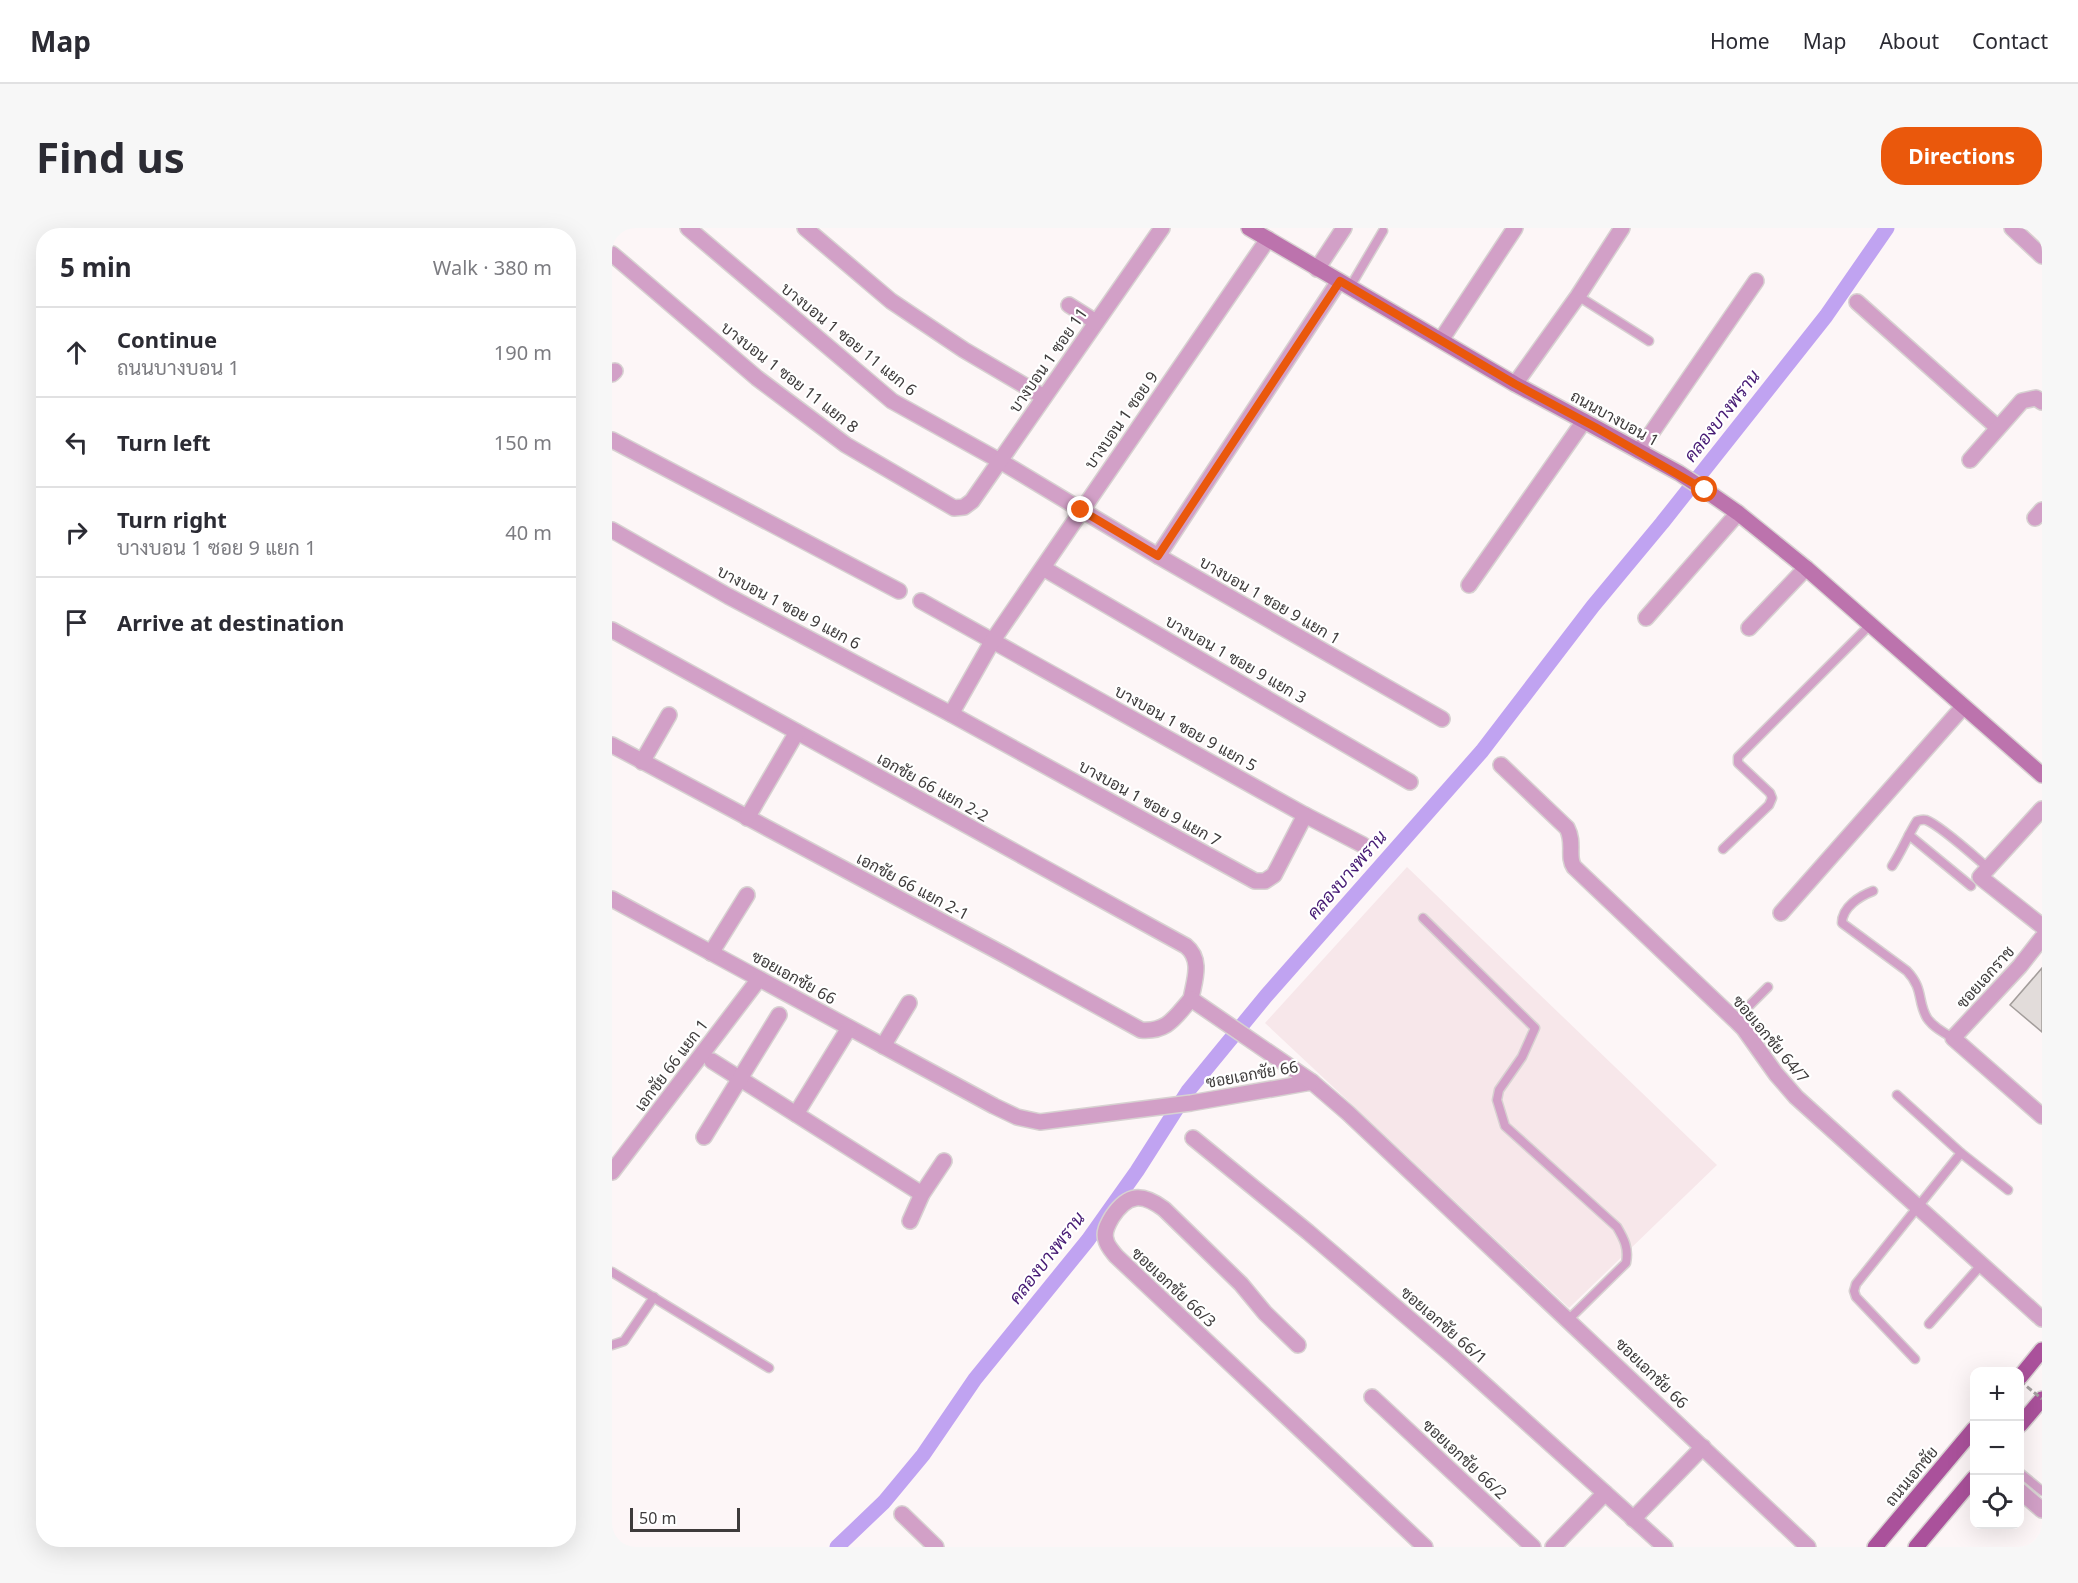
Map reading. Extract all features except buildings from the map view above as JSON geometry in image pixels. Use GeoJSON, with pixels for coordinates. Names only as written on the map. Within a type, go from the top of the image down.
{"type":"FeatureCollection","features":[{"type":"Feature","properties":{"kind":"main road","name":"ถนนบางบอน 1"},"geometry":{"type":"LineString","coordinates":[[1250,228],[1515,384],[1679,473],[1705,490],[1738,513],[1806,568],[2042,775]]}},
{"type":"Feature","properties":{"kind":"main road"},"geometry":{"type":"LineString","coordinates":[[2024,1373],[2042,1350]]}},
{"type":"Feature","properties":{"kind":"main road"},"geometry":{"type":"LineString","coordinates":[[2023,1421],[2042,1399]]}},
{"type":"Feature","properties":{"kind":"main road","name":"ถนนเอกชัย"},"geometry":{"type":"LineString","coordinates":[[1875,1547],[1970,1434]]}},
{"type":"Feature","properties":{"kind":"main road"},"geometry":{"type":"LineString","coordinates":[[1916,1547],[1970,1483]]}},
{"type":"Feature","properties":{"kind":"street","name":"บางบอน 1 ซอย 11 แยก 6"},"geometry":{"type":"LineString","coordinates":[[688,228],[892,401],[1000,461],[1081,510]]}},
{"type":"Feature","properties":{"kind":"street"},"geometry":{"type":"LineString","coordinates":[[805,228],[891,301],[964,350],[1044,397]]}},
{"type":"Feature","properties":{"kind":"street","name":"บางบอน 1 ซอย 11"},"geometry":{"type":"LineString","coordinates":[[959,508],[972,501],[1162,228]]}},
{"type":"Feature","properties":{"kind":"street"},"geometry":{"type":"LineString","coordinates":[[1317,269],[1344,228]]}},
{"type":"Feature","properties":{"kind":"street"},"geometry":{"type":"LineString","coordinates":[[1441,340],[1515,228]]}},
{"type":"Feature","properties":{"kind":"street"},"geometry":{"type":"LineString","coordinates":[[1515,384],[1578,296],[1622,228]]}},
{"type":"Feature","properties":{"kind":"street"},"geometry":{"type":"LineString","coordinates":[[2012,228],[2042,256]]}},
{"type":"Feature","properties":{"kind":"street","name":"บางบอน 1 ซอย 9"},"geometry":{"type":"LineString","coordinates":[[951,714],[993,640],[1268,239]]}},
{"type":"Feature","properties":{"kind":"street","name":"บางบอน 1 ซอย 11 แยก 8"},"geometry":{"type":"LineString","coordinates":[[612,254],[757,378],[846,445],[954,508],[959,508]]}},
{"type":"Feature","properties":{"kind":"street"},"geometry":{"type":"LineString","coordinates":[[1639,451],[1756,281]]}},
{"type":"Feature","properties":{"kind":"street"},"geometry":{"type":"LineString","coordinates":[[1158,556],[1345,284]]}},
{"type":"Feature","properties":{"kind":"street"},"geometry":{"type":"LineString","coordinates":[[1857,302],[1997,427]]}},
{"type":"Feature","properties":{"kind":"street"},"geometry":{"type":"LineString","coordinates":[[1070,305],[1096,322]]}},
{"type":"Feature","properties":{"kind":"street"},"geometry":{"type":"LineString","coordinates":[[1970,459],[2022,401],[2036,398],[2042,402]]}},
{"type":"Feature","properties":{"kind":"street"},"geometry":{"type":"LineString","coordinates":[[1468,585],[1584,421]]}},
{"type":"Feature","properties":{"kind":"street"},"geometry":{"type":"LineString","coordinates":[[612,440],[899,591]]}},
{"type":"Feature","properties":{"kind":"street","name":"บางบอน 1 ซอย 9 แยก 1"},"geometry":{"type":"LineString","coordinates":[[1081,510],[1442,720]]}},
{"type":"Feature","properties":{"kind":"street"},"geometry":{"type":"LineString","coordinates":[[1646,618],[1738,513]]}},
{"type":"Feature","properties":{"kind":"street","name":"บางบอน 1 ซอย 9 แยก 6"},"geometry":{"type":"LineString","coordinates":[[612,530],[728,596],[951,714]]}},
{"type":"Feature","properties":{"kind":"street","name":"บางบอน 1 ซอย 9 แยก 3"},"geometry":{"type":"LineString","coordinates":[[1043,568],[1410,782]]}},
{"type":"Feature","properties":{"kind":"street"},"geometry":{"type":"LineString","coordinates":[[1749,628],[1806,568]]}},
{"type":"Feature","properties":{"kind":"street","name":"บางบอน 1 ซอย 9 แยก 5"},"geometry":{"type":"LineString","coordinates":[[921,601],[1363,845]]}},
{"type":"Feature","properties":{"kind":"street","name":"เอกชัย 66 แยก 2-2"},"geometry":{"type":"LineString","coordinates":[[612,630],[1186,946],[1196,957],[1197,966],[1191,999]]}},
{"type":"Feature","properties":{"kind":"street"},"geometry":{"type":"LineString","coordinates":[[1781,913],[1963,706]]}},
{"type":"Feature","properties":{"kind":"street","name":"บางบอน 1 ซอย 9 แยก 7"},"geometry":{"type":"LineString","coordinates":[[951,714],[1255,881],[1265,881],[1274,875],[1305,815]]}},
{"type":"Feature","properties":{"kind":"street"},"geometry":{"type":"LineString","coordinates":[[642,762],[669,715]]}},
{"type":"Feature","properties":{"kind":"street"},"geometry":{"type":"LineString","coordinates":[[747,818],[797,732]]}},
{"type":"Feature","properties":{"kind":"street","name":"เอกชัย 66 แยก 2-1"},"geometry":{"type":"LineString","coordinates":[[612,745],[1141,1030],[1162,1029],[1191,999]]}},
{"type":"Feature","properties":{"kind":"street","name":"ซอยเอกชัย 64/7"},"geometry":{"type":"LineString","coordinates":[[1501,765],[1567,828],[1572,841],[1570,859],[1574,867],[1744,1029],[1776,1074],[1796,1097],[2042,1318]]}},
{"type":"Feature","properties":{"kind":"street"},"geometry":{"type":"LineString","coordinates":[[2042,809],[1980,877],[2042,926]]}},
{"type":"Feature","properties":{"kind":"street"},"geometry":{"type":"LineString","coordinates":[[711,953],[747,895]]}},
{"type":"Feature","properties":{"kind":"street","name":"ซอยเอกชัย 66"},"geometry":{"type":"LineString","coordinates":[[612,899],[1017,1117],[1040,1122],[1191,1103],[1312,1082],[1569,1319],[1808,1547]]}},
{"type":"Feature","properties":{"kind":"street","name":"ซอยเอกราช"},"geometry":{"type":"LineString","coordinates":[[1953,1038],[2020,966],[2042,938]]}},
{"type":"Feature","properties":{"kind":"street","name":"เอกชัย 66 แยก 1"},"geometry":{"type":"LineString","coordinates":[[612,1172],[759,980]]}},
{"type":"Feature","properties":{"kind":"street"},"geometry":{"type":"LineString","coordinates":[[1191,999],[1312,1082]]}},
{"type":"Feature","properties":{"kind":"street"},"geometry":{"type":"LineString","coordinates":[[883,1046],[909,1003]]}},
{"type":"Feature","properties":{"kind":"street"},"geometry":{"type":"LineString","coordinates":[[704,1137],[779,1015]]}},
{"type":"Feature","properties":{"kind":"street"},"geometry":{"type":"LineString","coordinates":[[796,1114],[849,1028]]}},
{"type":"Feature","properties":{"kind":"street"},"geometry":{"type":"LineString","coordinates":[[1953,1038],[2042,1116]]}},
{"type":"Feature","properties":{"kind":"street"},"geometry":{"type":"LineString","coordinates":[[712,1061],[922,1194]]}},
{"type":"Feature","properties":{"kind":"street","name":"ซอยเอกชัย 66/1"},"geometry":{"type":"LineString","coordinates":[[1193,1138],[1308,1232],[1454,1357],[1665,1547]]}},
{"type":"Feature","properties":{"kind":"street"},"geometry":{"type":"LineString","coordinates":[[910,1221],[922,1194],[944,1161]]}},
{"type":"Feature","properties":{"kind":"street","name":"ซอยเอกชัย 66/3"},"geometry":{"type":"LineString","coordinates":[[1298,1345],[1264,1313],[1241,1284],[1164,1209],[1142,1197],[1129,1199],[1119,1207],[1108,1224],[1105,1234],[1106,1242],[1116,1256],[1425,1547]]}},
{"type":"Feature","properties":{"kind":"street","name":"ซอยเอกชัย 66/2"},"geometry":{"type":"LineString","coordinates":[[1372,1397],[1533,1547]]}},
{"type":"Feature","properties":{"kind":"street"},"geometry":{"type":"LineString","coordinates":[[1633,1519],[1703,1447]]}},
{"type":"Feature","properties":{"kind":"street"},"geometry":{"type":"LineString","coordinates":[[1553,1547],[1605,1493]]}},
{"type":"Feature","properties":{"kind":"street"},"geometry":{"type":"LineString","coordinates":[[2024,1495],[2042,1510]]}},
{"type":"Feature","properties":{"kind":"street"},"geometry":{"type":"LineString","coordinates":[[902,1514],[936,1547]]}},
{"type":"Feature","properties":{"kind":"lane"},"geometry":{"type":"LineString","coordinates":[[1345,284],[1383,231]]}},
{"type":"Feature","properties":{"kind":"lane"},"geometry":{"type":"LineString","coordinates":[[1578,296],[1649,341]]}},
{"type":"Feature","properties":{"kind":"lane"},"geometry":{"type":"LineString","coordinates":[[1723,849],[1768,806],[1772,798],[1770,793],[1738,763],[1738,756],[1870,625]]}},
{"type":"Feature","properties":{"kind":"lane"},"geometry":{"type":"LineString","coordinates":[[1892,866],[1917,821],[1927,820],[1988,868]]}},
{"type":"Feature","properties":{"kind":"lane"},"geometry":{"type":"LineString","coordinates":[[1910,835],[1971,886]]}},
{"type":"Feature","properties":{"kind":"lane"},"geometry":{"type":"LineString","coordinates":[[1873,891],[1860,896],[1852,903],[1843,915],[1842,923],[1907,971],[1920,990],[1925,1015],[1929,1021],[1953,1038]]}},
{"type":"Feature","properties":{"kind":"lane"},"geometry":{"type":"LineString","coordinates":[[1423,918],[1535,1028],[1522,1057],[1499,1090],[1497,1100],[1504,1126],[1617,1227],[1627,1244],[1626,1263],[1569,1319]]}},
{"type":"Feature","properties":{"kind":"lane"},"geometry":{"type":"LineString","coordinates":[[1735,1020],[1768,987]]}},
{"type":"Feature","properties":{"kind":"lane"},"geometry":{"type":"LineString","coordinates":[[1897,1095],[1961,1153],[2008,1190]]}},
{"type":"Feature","properties":{"kind":"lane"},"geometry":{"type":"LineString","coordinates":[[1915,1359],[1856,1297],[1854,1291],[1856,1284],[1961,1153]]}},
{"type":"Feature","properties":{"kind":"lane"},"geometry":{"type":"LineString","coordinates":[[1929,1324],[1982,1264]]}},
{"type":"Feature","properties":{"kind":"lane"},"geometry":{"type":"LineString","coordinates":[[612,1272],[770,1368]]}},
{"type":"Feature","properties":{"kind":"lane"},"geometry":{"type":"LineString","coordinates":[[612,1345],[624,1341],[654,1297]]}},
{"type":"Feature","properties":{"kind":"lane"},"geometry":{"type":"LineString","coordinates":[[2022,1475],[2042,1491]]}},
{"type":"Feature","properties":{"kind":"path"},"geometry":{"type":"LineString","coordinates":[[2024,1383],[2042,1399]]}},
{"type":"Feature","properties":{"kind":"shaded area"},"geometry":{"type":"Polygon","coordinates":[[[1407,867],[1717,1165],[1569,1308],[1265,1023],[1407,867]]]}},
{"type":"Feature","properties":{"kind":"waterway","name":"คลองบางพราน"},"geometry":{"type":"LineString","coordinates":[[837,1547],[884,1502],[923,1455],[975,1379],[1088,1240],[1137,1171],[1188,1091],[1266,996],[1482,751],[1593,606],[1662,523],[1826,316],[1887,228]]}},
{"type":"Feature","properties":{"kind":"route"},"geometry":{"type":"LineString","coordinates":[[1081,510],[1158,556],[1340,281],[1515,384],[1679,473],[1705,490]]}}]}
